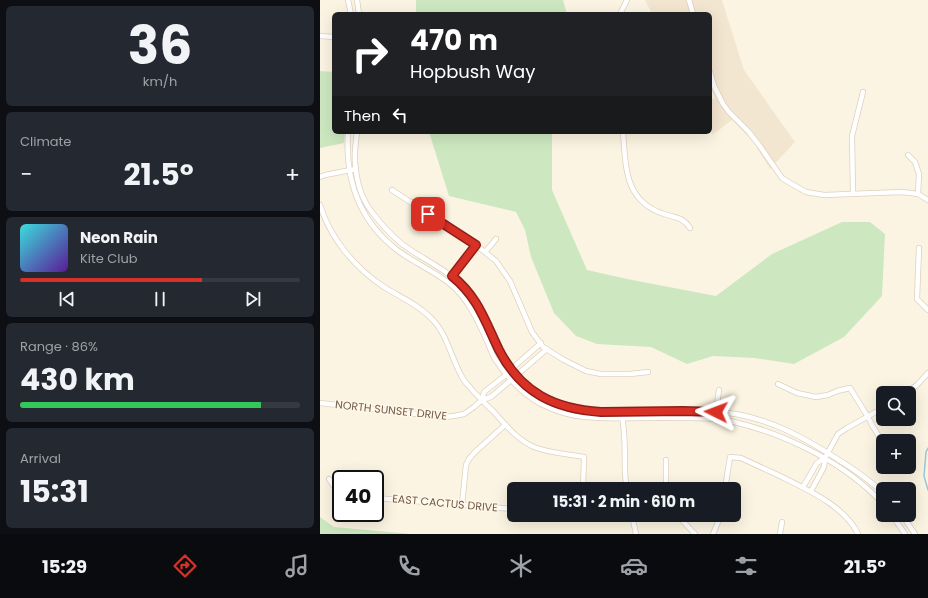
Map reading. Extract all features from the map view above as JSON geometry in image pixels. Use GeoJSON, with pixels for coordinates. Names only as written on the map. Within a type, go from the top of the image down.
{"type":"FeatureCollection","features":[{"type":"Feature","properties":{"kind":"street"},"geometry":{"type":"LineString","coordinates":[[348,0],[351,12]]}},
{"type":"Feature","properties":{"kind":"street"},"geometry":{"type":"LineString","coordinates":[[357,0],[359,12]]}},
{"type":"Feature","properties":{"kind":"street"},"geometry":{"type":"LineString","coordinates":[[621,12],[627,0]]}},
{"type":"Feature","properties":{"kind":"street"},"geometry":{"type":"LineString","coordinates":[[689,0],[692,12]]}},
{"type":"Feature","properties":{"kind":"street"},"geometry":{"type":"LineString","coordinates":[[320,36],[332,38]]}},
{"type":"Feature","properties":{"kind":"street"},"geometry":{"type":"LineString","coordinates":[[712,79],[723,104],[756,141],[782,178],[806,192],[824,195],[902,192],[918,194],[928,200]]}},
{"type":"Feature","properties":{"kind":"street"},"geometry":{"type":"LineString","coordinates":[[853,194],[852,136],[863,92]]}},
{"type":"Feature","properties":{"kind":"street"},"geometry":{"type":"LineString","coordinates":[[348,134],[347,146],[350,177],[358,201],[370,222],[385,240],[398,251],[440,277],[458,292],[469,306],[495,359],[523,392],[539,403],[555,410],[585,417],[729,420],[791,441],[825,458],[862,483],[876,497]]}},
{"type":"Feature","properties":{"kind":"street"},"geometry":{"type":"LineString","coordinates":[[357,134],[355,161],[359,184],[364,200],[385,230],[399,242],[452,276],[469,292],[484,317],[499,350],[511,369],[527,386],[541,397],[575,409],[591,411],[716,412],[729,413],[763,421],[798,436],[828,453],[857,471],[876,487]]}},
{"type":"Feature","properties":{"kind":"street"},"geometry":{"type":"LineString","coordinates":[[623,134],[627,174],[634,191],[644,204],[661,213],[681,218],[690,228]]}},
{"type":"Feature","properties":{"kind":"street"},"geometry":{"type":"LineString","coordinates":[[908,155],[915,162],[918,174],[918,194]]}},
{"type":"Feature","properties":{"kind":"street"},"geometry":{"type":"LineString","coordinates":[[320,177],[356,169]]}},
{"type":"Feature","properties":{"kind":"street"},"geometry":{"type":"LineString","coordinates":[[392,190],[476,245],[496,261],[510,281],[532,332],[543,347],[586,371],[601,374],[630,374],[648,372]]}},
{"type":"Feature","properties":{"kind":"street"},"geometry":{"type":"LineString","coordinates":[[320,205],[334,236],[359,266],[383,286],[419,308],[433,320],[441,331],[463,380],[510,431],[518,438],[534,447],[584,457],[583,482]]}},
{"type":"Feature","properties":{"kind":"street"},"geometry":{"type":"LineString","coordinates":[[485,252],[496,239]]}},
{"type":"Feature","properties":{"kind":"street"},"geometry":{"type":"LineString","coordinates":[[447,282],[476,245]]}},
{"type":"Feature","properties":{"kind":"street"},"geometry":{"type":"LineString","coordinates":[[919,248],[916,299],[928,310]]}},
{"type":"Feature","properties":{"kind":"street","name":"NORTH SUNSET DRIVE"},"geometry":{"type":"LineString","coordinates":[[482,400],[484,392],[507,374],[540,343]]}},
{"type":"Feature","properties":{"kind":"street","name":"NORTH SUNSET DRIVE"},"geometry":{"type":"LineString","coordinates":[[320,403],[443,417],[464,414],[482,400],[491,397],[547,349]]}},
{"type":"Feature","properties":{"kind":"street"},"geometry":{"type":"LineString","coordinates":[[916,386],[928,373]]}},
{"type":"Feature","properties":{"kind":"street"},"geometry":{"type":"LineString","coordinates":[[778,384],[797,393],[816,397],[850,388],[878,434]]}},
{"type":"Feature","properties":{"kind":"street"},"geometry":{"type":"LineString","coordinates":[[716,412],[719,390]]}},
{"type":"Feature","properties":{"kind":"street"},"geometry":{"type":"LineString","coordinates":[[624,412],[622,418],[625,435],[625,482]]}},
{"type":"Feature","properties":{"kind":"street"},"geometry":{"type":"LineString","coordinates":[[811,491],[824,467],[825,458],[838,434],[876,412]]}},
{"type":"Feature","properties":{"kind":"street"},"geometry":{"type":"LineString","coordinates":[[462,504],[466,465],[469,459],[505,425]]}},
{"type":"Feature","properties":{"kind":"street"},"geometry":{"type":"LineString","coordinates":[[726,482],[730,457],[741,458],[811,491],[840,511],[858,534]]}},
{"type":"Feature","properties":{"kind":"street"},"geometry":{"type":"LineString","coordinates":[[803,487],[817,463],[825,458]]}},
{"type":"Feature","properties":{"kind":"street"},"geometry":{"type":"LineString","coordinates":[[666,460],[666,482]]}},
{"type":"Feature","properties":{"kind":"street"},"geometry":{"type":"LineString","coordinates":[[329,479],[332,484]]}},
{"type":"Feature","properties":{"kind":"street","name":"EAST CACTUS DRIVE"},"geometry":{"type":"LineString","coordinates":[[384,499],[507,508]]}},
{"type":"Feature","properties":{"kind":"street"},"geometry":{"type":"LineString","coordinates":[[633,522],[636,534]]}},
{"type":"Feature","properties":{"kind":"street"},"geometry":{"type":"LineString","coordinates":[[684,522],[695,534]]}},
{"type":"Feature","properties":{"kind":"street"},"geometry":{"type":"LineString","coordinates":[[713,534],[718,522]]}},
{"type":"Feature","properties":{"kind":"street"},"geometry":{"type":"LineString","coordinates":[[780,534],[782,522]]}},
{"type":"Feature","properties":{"kind":"street"},"geometry":{"type":"LineString","coordinates":[[897,522],[905,534]]}},
{"type":"Feature","properties":{"kind":"street"},"geometry":{"type":"LineString","coordinates":[[907,522],[915,534]]}},
{"type":"Feature","properties":{"kind":"shaded area"},"geometry":{"type":"Polygon","coordinates":[[[645,0],[722,0],[744,70],[795,142],[770,169],[754,143],[732,120],[712,134],[712,99],[715,98],[712,91],[712,12],[651,12],[645,0]]]}},
{"type":"Feature","properties":{"kind":"green space"},"geometry":{"type":"Polygon","coordinates":[[[416,0],[563,0],[566,12],[416,12],[416,0]]]}},
{"type":"Feature","properties":{"kind":"green space"},"geometry":{"type":"Polygon","coordinates":[[[320,71],[332,72],[332,134],[345,134],[344,143],[320,148],[320,71]]]}},
{"type":"Feature","properties":{"kind":"green space"},"geometry":{"type":"Polygon","coordinates":[[[430,134],[552,134],[552,190],[587,270],[716,296],[772,254],[842,222],[870,222],[885,234],[882,296],[844,337],[794,364],[755,358],[713,356],[687,364],[651,347],[597,344],[576,336],[554,313],[531,257],[525,230],[516,212],[449,196],[430,134]]]}},
{"type":"Feature","properties":{"kind":"green space"},"geometry":{"type":"Polygon","coordinates":[[[320,517],[334,527],[411,534],[320,534],[320,517]]]}},
{"type":"Feature","properties":{"kind":"waterway"},"geometry":{"type":"LineString","coordinates":[[928,448],[926,452],[924,476],[928,490]]}},
{"type":"Feature","properties":{"kind":"route"},"geometry":{"type":"LineString","coordinates":[[428,214],[476,245],[452,276],[469,292],[476,302],[499,350],[511,369],[527,386],[541,397],[575,409],[601,412],[716,412]]}}]}
